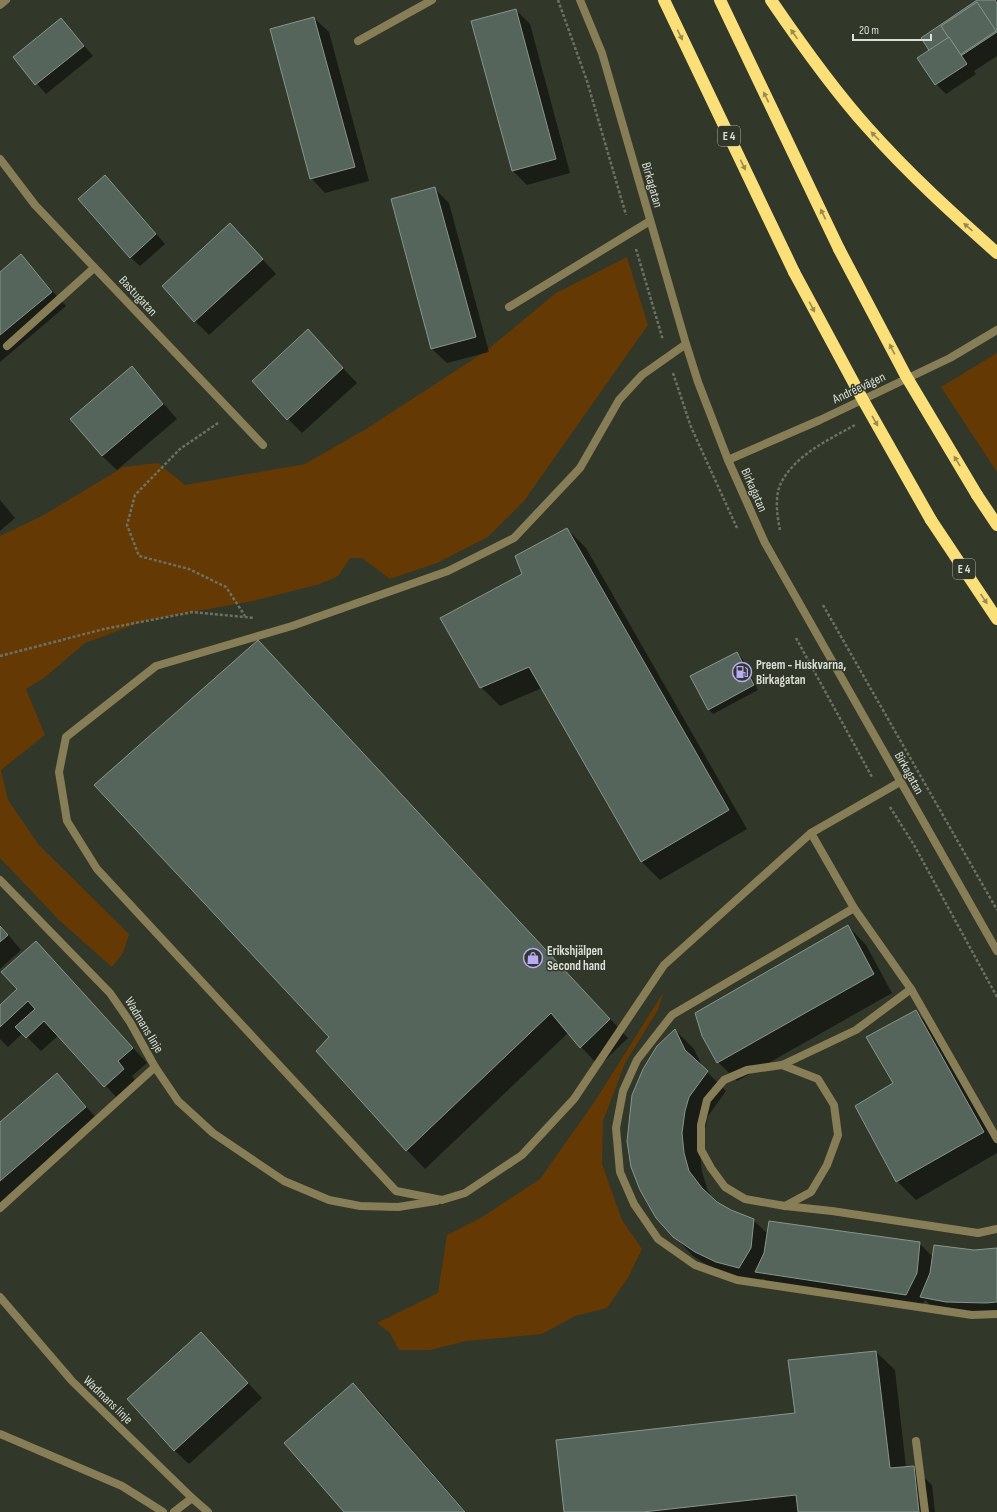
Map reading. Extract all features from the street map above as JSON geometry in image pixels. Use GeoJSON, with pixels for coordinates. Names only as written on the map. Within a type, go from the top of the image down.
{"type":"FeatureCollection","features":[{"type":"Feature","properties":{"kind":"highway","name":"E 4"},"geometry":{"type":"LineString","coordinates":[[664,0],[794,272],[863,400],[931,520],[997,619]]}},
{"type":"Feature","properties":{"kind":"highway"},"geometry":{"type":"LineString","coordinates":[[720,0],[839,249],[906,376],[977,495],[997,525]]}},
{"type":"Feature","properties":{"kind":"highway"},"geometry":{"type":"LineString","coordinates":[[771,0],[799,42],[868,128],[936,200],[997,253]]}},
{"type":"Feature","properties":{"kind":"street"},"geometry":{"type":"LineString","coordinates":[[0,5],[6,0]]}},
{"type":"Feature","properties":{"kind":"street"},"geometry":{"type":"LineString","coordinates":[[358,41],[432,0]]}},
{"type":"Feature","properties":{"kind":"street","name":"Birkagatan"},"geometry":{"type":"LineString","coordinates":[[580,0],[602,53],[686,344],[698,382],[728,460],[765,543],[997,951]]}},
{"type":"Feature","properties":{"kind":"street","name":"Bastugatan"},"geometry":{"type":"LineString","coordinates":[[1,164],[36,205],[94,268],[263,445]]}},
{"type":"Feature","properties":{"kind":"street"},"geometry":{"type":"LineString","coordinates":[[509,307],[650,221]]}},
{"type":"Feature","properties":{"kind":"street"},"geometry":{"type":"LineString","coordinates":[[7,346],[94,268]]}},
{"type":"Feature","properties":{"kind":"street","name":"Andréevägen"},"geometry":{"type":"LineString","coordinates":[[728,460],[820,420],[943,362],[997,330]]}},
{"type":"Feature","properties":{"kind":"street"},"geometry":{"type":"LineString","coordinates":[[442,1200],[396,1191],[97,869],[67,821],[59,772],[66,737],[156,666],[292,626],[448,571],[514,538],[580,468],[619,400],[642,375],[686,344]]}},
{"type":"Feature","properties":{"kind":"street"},"geometry":{"type":"LineString","coordinates":[[155,1067],[178,1101],[213,1133],[284,1181],[329,1200],[360,1206],[398,1207],[442,1200],[465,1193],[522,1155],[574,1099],[664,965],[811,833],[900,782]]}},
{"type":"Feature","properties":{"kind":"street"},"geometry":{"type":"LineString","coordinates":[[811,833],[854,908],[911,990],[997,1139]]}},
{"type":"Feature","properties":{"kind":"street","name":"Wadmans linje"},"geometry":{"type":"LineString","coordinates":[[0,880],[110,993],[130,1022],[155,1067],[0,1208]]}},
{"type":"Feature","properties":{"kind":"street"},"geometry":{"type":"LineString","coordinates":[[854,908],[672,1014],[637,1060],[623,1091],[616,1128],[620,1172],[634,1204],[658,1239],[695,1265],[737,1280],[972,1315],[997,1314]]}},
{"type":"Feature","properties":{"kind":"street"},"geometry":{"type":"LineString","coordinates":[[911,990],[856,1030],[782,1065],[747,1070],[724,1080],[708,1100],[701,1125],[701,1150],[711,1168],[725,1187],[745,1198],[785,1206],[832,1211],[978,1233],[997,1229]]}},
{"type":"Feature","properties":{"kind":"street"},"geometry":{"type":"LineString","coordinates":[[782,1065],[818,1079],[834,1105],[838,1135],[827,1165],[812,1192],[785,1206]]}},
{"type":"Feature","properties":{"kind":"street","name":"Wadmans linje"},"geometry":{"type":"LineString","coordinates":[[0,1296],[72,1381],[208,1512]]}},
{"type":"Feature","properties":{"kind":"street"},"geometry":{"type":"LineString","coordinates":[[0,1434],[122,1486],[163,1512]]}},
{"type":"Feature","properties":{"kind":"street"},"geometry":{"type":"LineString","coordinates":[[916,1441],[925,1512]]}},
{"type":"Feature","properties":{"kind":"street"},"geometry":{"type":"LineString","coordinates":[[174,1512],[192,1498]]}},
{"type":"Feature","properties":{"kind":"path"},"geometry":{"type":"LineString","coordinates":[[558,0],[587,81],[631,232]]}},
{"type":"Feature","properties":{"kind":"path"},"geometry":{"type":"LineString","coordinates":[[232,413],[180,449],[135,495],[127,525],[139,556],[189,569],[226,587],[245,616]]}},
{"type":"Feature","properties":{"kind":"path"},"geometry":{"type":"LineString","coordinates":[[765,543],[781,533],[777,516],[778,494],[782,481],[794,466],[814,449],[857,424]]}},
{"type":"Feature","properties":{"kind":"path"},"geometry":{"type":"LineString","coordinates":[[822,604],[997,910]]}},
{"type":"Feature","properties":{"kind":"path"},"geometry":{"type":"LineString","coordinates":[[0,656],[104,629],[193,612],[245,616],[261,619]]}},
{"type":"Feature","properties":{"kind":"shaded area"},"geometry":{"type":"Polygon","coordinates":[[[627,257],[648,325],[524,501],[488,537],[437,563],[390,579],[362,558],[350,558],[338,576],[320,584],[253,601],[147,620],[85,643],[44,678],[26,689],[45,735],[1,770],[8,800],[39,845],[129,934],[123,953],[112,967],[60,921],[0,858],[0,536],[44,515],[123,467],[158,463],[185,485],[305,464],[366,429],[486,351],[556,293],[627,257]]]}},
{"type":"Feature","properties":{"kind":"shaded area"},"geometry":{"type":"Polygon","coordinates":[[[997,353],[997,472],[941,387],[997,353]]]}},
{"type":"Feature","properties":{"kind":"shaded area"},"geometry":{"type":"Polygon","coordinates":[[[663,993],[658,1010],[625,1063],[603,1121],[602,1164],[622,1220],[642,1249],[629,1276],[607,1308],[575,1316],[542,1334],[466,1341],[430,1350],[399,1350],[390,1333],[377,1323],[438,1293],[447,1235],[482,1217],[540,1179],[595,1101],[663,993]]]}},
{"type":"Feature","properties":{"kind":"building"},"geometry":{"type":"Polygon","coordinates":[[[977,0],[995,0],[997,3],[997,32],[941,69],[921,38],[977,0]]]}},
{"type":"Feature","properties":{"kind":"building"},"geometry":{"type":"Polygon","coordinates":[[[977,2],[996,31],[960,55],[941,26],[977,2]]]}},
{"type":"Feature","properties":{"kind":"building"},"geometry":{"type":"Polygon","coordinates":[[[516,9],[556,159],[512,171],[471,21],[516,9]]]}},
{"type":"Feature","properties":{"kind":"building"},"geometry":{"type":"Polygon","coordinates":[[[314,17],[355,167],[310,179],[270,29],[314,17]]]}},
{"type":"Feature","properties":{"kind":"building"},"geometry":{"type":"Polygon","coordinates":[[[61,18],[84,46],[35,85],[13,57],[61,18]]]}},
{"type":"Feature","properties":{"kind":"building"},"geometry":{"type":"Polygon","coordinates":[[[949,37],[967,64],[935,85],[917,58],[949,37]]]}},
{"type":"Feature","properties":{"kind":"building"},"geometry":{"type":"Polygon","coordinates":[[[105,175],[156,234],[130,258],[78,199],[105,175]]]}},
{"type":"Feature","properties":{"kind":"building"},"geometry":{"type":"Polygon","coordinates":[[[435,187],[476,337],[431,349],[391,199],[435,187]]]}},
{"type":"Feature","properties":{"kind":"building"},"geometry":{"type":"Polygon","coordinates":[[[230,223],[263,259],[194,322],[162,286],[230,223]]]}},
{"type":"Feature","properties":{"kind":"building"},"geometry":{"type":"Polygon","coordinates":[[[21,254],[52,292],[0,335],[0,272],[21,254]]]}},
{"type":"Feature","properties":{"kind":"building"},"geometry":{"type":"Polygon","coordinates":[[[308,329],[343,368],[287,420],[252,381],[308,329]]]}},
{"type":"Feature","properties":{"kind":"building"},"geometry":{"type":"Polygon","coordinates":[[[132,366],[163,404],[102,456],[70,419],[132,366]]]}},
{"type":"Feature","properties":{"kind":"building"},"geometry":{"type":"Polygon","coordinates":[[[567,528],[729,810],[641,862],[529,667],[480,688],[440,618],[522,574],[515,556],[567,528]]]}},
{"type":"Feature","properties":{"kind":"building"},"geometry":{"type":"Polygon","coordinates":[[[258,640],[610,1019],[580,1048],[551,1013],[406,1151],[316,1051],[329,1037],[94,785],[258,640]]]}},
{"type":"Feature","properties":{"kind":"building"},"geometry":{"type":"Polygon","coordinates":[[[737,652],[754,685],[708,710],[690,676],[737,652]]]}},
{"type":"Feature","properties":{"kind":"building"},"geometry":{"type":"Polygon","coordinates":[[[848,925],[874,974],[717,1063],[702,1036],[695,1013],[848,925]]]}},
{"type":"Feature","properties":{"kind":"building"},"geometry":{"type":"Polygon","coordinates":[[[0,926],[8,935],[0,942],[0,926]]]}},
{"type":"Feature","properties":{"kind":"building"},"geometry":{"type":"Polygon","coordinates":[[[36,941],[133,1048],[118,1061],[124,1069],[104,1087],[44,1021],[26,1038],[15,1027],[35,1009],[28,1001],[0,1027],[0,1005],[17,989],[1,972],[36,941]]]}},
{"type":"Feature","properties":{"kind":"building"},"geometry":{"type":"Polygon","coordinates":[[[916,1010],[984,1132],[896,1182],[855,1106],[893,1083],[866,1037],[916,1010]]]}},
{"type":"Feature","properties":{"kind":"building"},"geometry":{"type":"Polygon","coordinates":[[[675,1029],[685,1050],[708,1071],[689,1097],[685,1111],[682,1133],[684,1153],[689,1171],[702,1188],[717,1202],[731,1210],[754,1219],[751,1248],[739,1268],[716,1262],[695,1252],[673,1237],[656,1218],[640,1190],[631,1167],[627,1141],[632,1095],[643,1069],[657,1046],[675,1029]]]}},
{"type":"Feature","properties":{"kind":"building"},"geometry":{"type":"Polygon","coordinates":[[[57,1073],[86,1107],[0,1181],[0,1122],[57,1073]]]}},
{"type":"Feature","properties":{"kind":"building"},"geometry":{"type":"Polygon","coordinates":[[[769,1221],[920,1242],[917,1273],[906,1295],[755,1272],[764,1253],[769,1221]]]}},
{"type":"Feature","properties":{"kind":"building"},"geometry":{"type":"Polygon","coordinates":[[[934,1245],[974,1250],[997,1248],[997,1302],[946,1302],[920,1297],[930,1273],[934,1245]]]}},
{"type":"Feature","properties":{"kind":"building"},"geometry":{"type":"Polygon","coordinates":[[[201,1332],[248,1383],[174,1451],[127,1399],[201,1332]]]}},
{"type":"Feature","properties":{"kind":"building"},"geometry":{"type":"Polygon","coordinates":[[[876,1351],[890,1468],[914,1466],[919,1512],[798,1512],[796,1495],[643,1512],[564,1512],[556,1440],[795,1413],[788,1360],[876,1351]]]}},
{"type":"Feature","properties":{"kind":"building"},"geometry":{"type":"Polygon","coordinates":[[[353,1383],[465,1512],[344,1512],[284,1443],[353,1383]]]}},
{"type":"Feature","properties":{"kind":"place","name":"Preem - Huskvarna, Birkagatan"},"geometry":{"type":"Point","coordinates":[742,672]}},
{"type":"Feature","properties":{"kind":"place","name":"Erikshjälpen Second hand"},"geometry":{"type":"Point","coordinates":[533,958]}}]}
